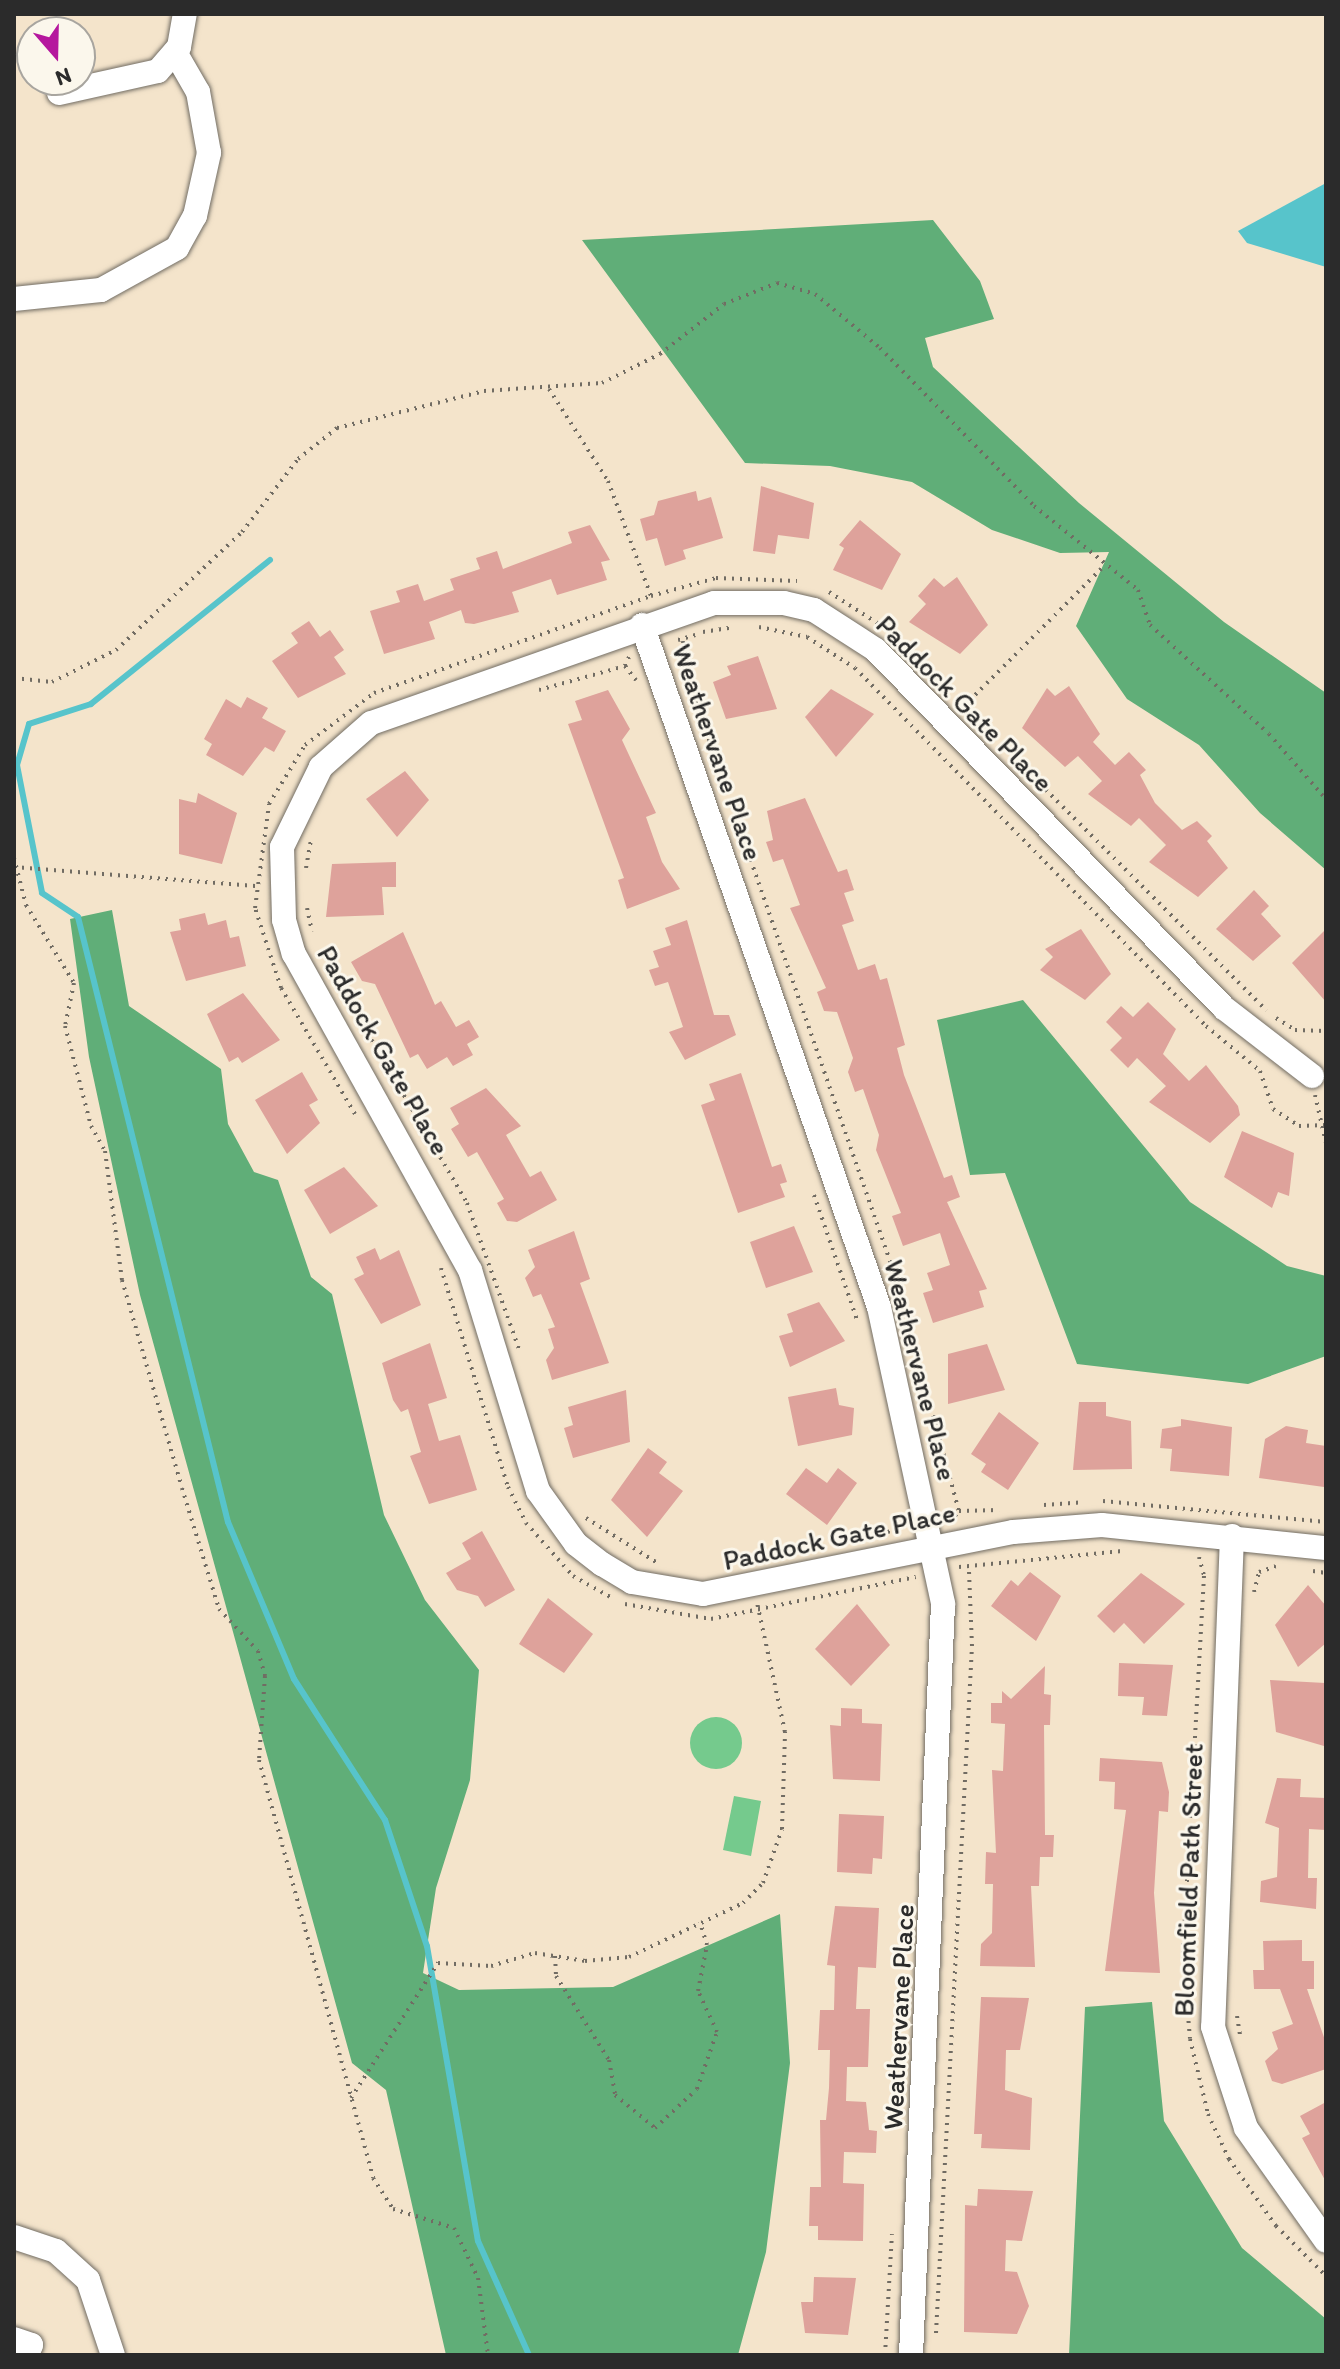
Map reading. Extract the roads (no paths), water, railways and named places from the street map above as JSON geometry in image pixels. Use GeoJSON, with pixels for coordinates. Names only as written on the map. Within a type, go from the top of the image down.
{"type":"FeatureCollection","features":[{"type":"Feature","properties":{"kind":"street"},"geometry":{"type":"LineString","coordinates":[[96,86],[143,77],[175,52],[185,14]]}},
{"type":"Feature","properties":{"kind":"street"},"geometry":{"type":"LineString","coordinates":[[14,299],[101,290],[177,248],[195,216],[209,153],[198,92],[175,52]]}},
{"type":"Feature","properties":{"kind":"street","name":"Paddock Gate Place"},"geometry":{"type":"LineString","coordinates":[[1312,1076],[1224,1008],[876,650],[814,610],[753,599],[646,636],[404,708],[342,744],[307,789],[282,847],[283,908],[307,982],[470,1270],[526,1459],[555,1519],[576,1544],[632,1582],[703,1594],[754,1587],[932,1536],[1102,1525],[1326,1548]]}},
{"type":"Feature","properties":{"kind":"street","name":"Weathervane Place"},"geometry":{"type":"LineString","coordinates":[[646,636],[879,1307],[938,1571],[947,1642],[911,2355]]}},
{"type":"Feature","properties":{"kind":"street","name":"Bloomfield Path Street"},"geometry":{"type":"LineString","coordinates":[[1232,1536],[1213,2027],[1246,2128],[1326,2241]]}},
{"type":"Feature","properties":{"kind":"street"},"geometry":{"type":"LineString","coordinates":[[14,2237],[56,2251],[88,2280],[113,2355]]}},
{"type":"Feature","properties":{"kind":"street"},"geometry":{"type":"LineString","coordinates":[[14,2339],[31,2345],[27,2355]]}},
{"type":"Feature","properties":{"kind":"water"},"geometry":{"type":"Polygon","coordinates":[[[1326,183],[1326,267],[1247,243],[1238,231],[1326,183]]]}},
{"type":"Feature","properties":{"kind":"waterway"},"geometry":{"type":"LineString","coordinates":[[270,560],[91,704],[29,724],[17,765],[42,893],[78,917],[228,1522],[294,1679],[385,1820],[427,1946],[478,2241],[529,2355]]}}]}
